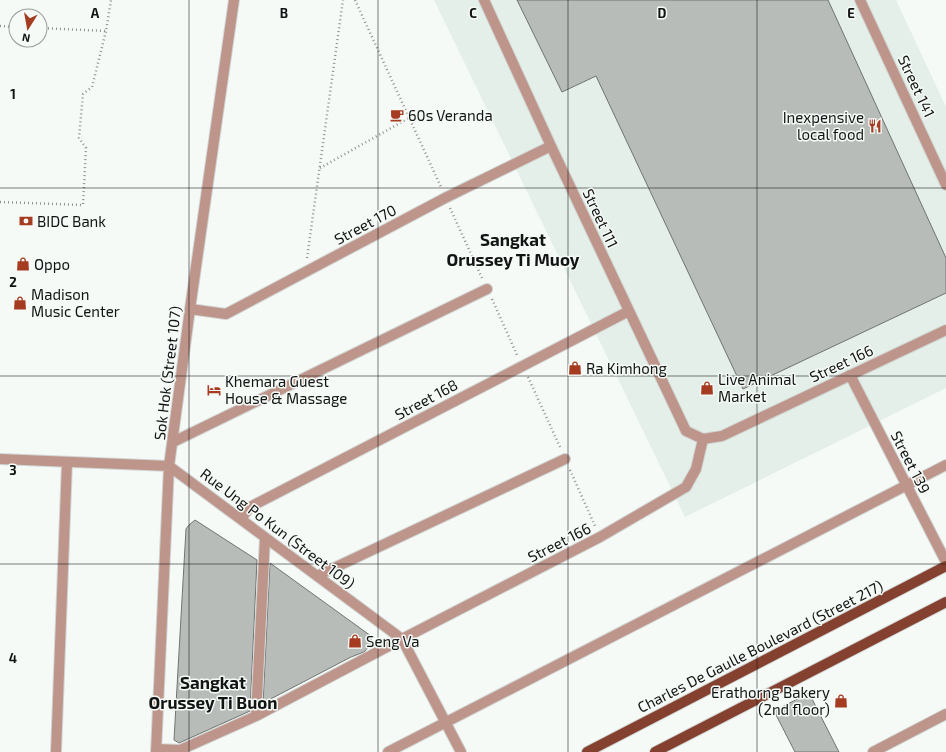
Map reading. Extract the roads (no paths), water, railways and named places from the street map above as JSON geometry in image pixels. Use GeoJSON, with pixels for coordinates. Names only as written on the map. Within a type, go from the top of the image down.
{"type":"FeatureCollection","features":[{"type":"Feature","properties":{"kind":"main road","name":"Charles De Gaulle Boulevard (Street 217)"},"geometry":{"type":"LineString","coordinates":[[587,752],[946,566]]}},
{"type":"Feature","properties":{"kind":"main road"},"geometry":{"type":"LineString","coordinates":[[655,752],[946,602]]}},
{"type":"Feature","properties":{"kind":"street","name":"Sok Hok (Street 107)"},"geometry":{"type":"LineString","coordinates":[[156,751],[169,466],[234,0]]}},
{"type":"Feature","properties":{"kind":"street","name":"Street 111"},"geometry":{"type":"LineString","coordinates":[[484,0],[686,432],[703,439]]}},
{"type":"Feature","properties":{"kind":"street","name":"Street 141"},"geometry":{"type":"LineString","coordinates":[[860,0],[946,185]]}},
{"type":"Feature","properties":{"kind":"street","name":"Street 170"},"geometry":{"type":"LineString","coordinates":[[190,310],[226,314],[445,198],[551,146]]}},
{"type":"Feature","properties":{"kind":"street"},"geometry":{"type":"LineString","coordinates":[[173,442],[487,289]]}},
{"type":"Feature","properties":{"kind":"street","name":"Street 168"},"geometry":{"type":"LineString","coordinates":[[241,519],[250,507],[629,311]]}},
{"type":"Feature","properties":{"kind":"street","name":"Street 166"},"geometry":{"type":"LineString","coordinates":[[156,751],[180,750],[256,716],[600,537],[686,487],[696,469],[703,439],[722,436],[946,330]]}},
{"type":"Feature","properties":{"kind":"street","name":"Street 139"},"geometry":{"type":"LineString","coordinates":[[850,375],[946,562]]}},
{"type":"Feature","properties":{"kind":"street"},"geometry":{"type":"LineString","coordinates":[[0,459],[169,466]]}},
{"type":"Feature","properties":{"kind":"street"},"geometry":{"type":"LineString","coordinates":[[317,576],[565,459]]}},
{"type":"Feature","properties":{"kind":"street"},"geometry":{"type":"LineString","coordinates":[[56,752],[67,462]]}},
{"type":"Feature","properties":{"kind":"street"},"geometry":{"type":"LineString","coordinates":[[388,752],[946,465]]}},
{"type":"Feature","properties":{"kind":"street","name":"Rue Ung Po Kun (Street 109)"},"geometry":{"type":"LineString","coordinates":[[169,466],[402,639],[461,752]]}},
{"type":"Feature","properties":{"kind":"street"},"geometry":{"type":"LineString","coordinates":[[256,716],[265,538]]}},
{"type":"Feature","properties":{"kind":"street"},"geometry":{"type":"LineString","coordinates":[[873,752],[946,714]]}},
{"type":"Feature","properties":{"kind":"place","name":"60s Veranda"},"geometry":{"type":"Point","coordinates":[397,115]}},
{"type":"Feature","properties":{"kind":"place","name":"Inexpensive local food"},"geometry":{"type":"Point","coordinates":[875,126]}},
{"type":"Feature","properties":{"kind":"place","name":"BIDC Bank"},"geometry":{"type":"Point","coordinates":[26,221]}},
{"type":"Feature","properties":{"kind":"place","name":"Oppo"},"geometry":{"type":"Point","coordinates":[23,264]}},
{"type":"Feature","properties":{"kind":"place","name":"Madison Music Center"},"geometry":{"type":"Point","coordinates":[20,303]}},
{"type":"Feature","properties":{"kind":"place","name":"Ra Kimhong"},"geometry":{"type":"Point","coordinates":[575,368]}},
{"type":"Feature","properties":{"kind":"place","name":"Live Animal Market"},"geometry":{"type":"Point","coordinates":[707,388]}},
{"type":"Feature","properties":{"kind":"place","name":"Khemara Guest House & Massage"},"geometry":{"type":"Point","coordinates":[214,390]}},
{"type":"Feature","properties":{"kind":"place","name":"Seng Va"},"geometry":{"type":"Point","coordinates":[355,641]}},
{"type":"Feature","properties":{"kind":"place","name":"Erathorng Bakery (2nd floor)"},"geometry":{"type":"Point","coordinates":[841,701]}},
{"type":"Feature","properties":{"kind":"district","name":"Sangkat Orussey Ti Muoy"},"geometry":{"type":"Point","coordinates":[513,249]}},
{"type":"Feature","properties":{"kind":"district","name":"Sangkat Orussey Ti Buon"},"geometry":{"type":"Point","coordinates":[213,692]}}]}
